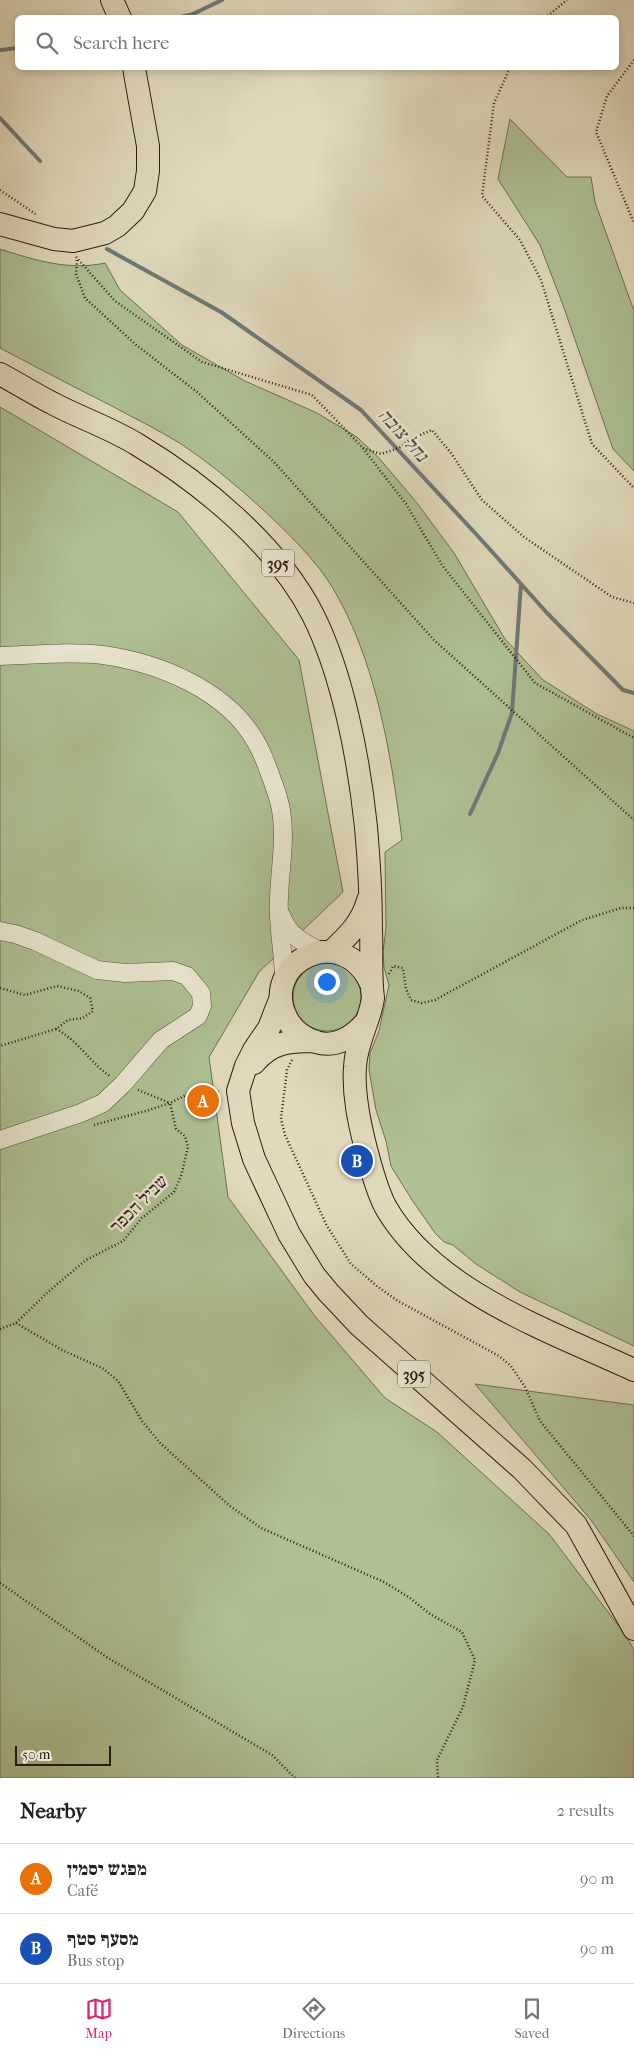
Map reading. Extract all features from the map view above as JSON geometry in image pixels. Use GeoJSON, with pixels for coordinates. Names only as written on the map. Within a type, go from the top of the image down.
{"type":"FeatureCollection","features":[{"type":"Feature","properties":{"kind":"main road"},"geometry":{"type":"LineString","coordinates":[[112,0],[119,15]]}},
{"type":"Feature","properties":{"kind":"main road"},"geometry":{"type":"LineString","coordinates":[[0,224],[54,239],[75,250],[117,226],[133,211],[145,190],[148,171],[148,146],[134,70]]}},
{"type":"Feature","properties":{"kind":"main road","name":"395"},"geometry":{"type":"LineString","coordinates":[[0,374],[52,403],[119,435],[159,458],[210,497],[268,552],[290,578],[312,614],[322,633],[346,714],[361,788],[366,826],[372,992],[371,1010],[366,1022]]}},
{"type":"Feature","properties":{"kind":"main road","name":"395"},"geometry":{"type":"LineString","coordinates":[[369,884],[369,896],[362,917],[349,935],[326,951],[309,954],[298,961],[290,970],[269,1028],[254,1050],[240,1084],[243,1123],[254,1159],[289,1234],[314,1275],[360,1325],[552,1498],[576,1525],[634,1629]]}},
{"type":"Feature","properties":{"kind":"main road"},"geometry":{"type":"LineString","coordinates":[[326,951],[342,954],[361,966],[372,992]]}},
{"type":"Feature","properties":{"kind":"main road"},"geometry":{"type":"LineString","coordinates":[[282,988],[283,1011],[290,1024],[300,1035],[318,1042],[331,1050],[340,1061],[355,1093]]}},
{"type":"Feature","properties":{"kind":"main road"},"geometry":{"type":"LineString","coordinates":[[240,1084],[256,1060],[277,1045],[290,1041],[334,1043],[346,1039],[357,1032],[366,1022]]}},
{"type":"Feature","properties":{"kind":"main road"},"geometry":{"type":"LineString","coordinates":[[366,1022],[357,1052],[355,1093],[361,1132],[373,1177],[385,1205],[402,1230],[422,1254],[447,1274],[526,1320],[634,1370]]}},
{"type":"Feature","properties":{"kind":"street"},"geometry":{"type":"LineString","coordinates":[[0,656],[79,654],[120,658],[166,672],[193,684],[222,704],[246,728],[256,742],[278,797],[284,837],[279,897],[282,988]]}},
{"type":"Feature","properties":{"kind":"street"},"geometry":{"type":"LineString","coordinates":[[279,897],[280,909],[288,929],[294,936],[304,943],[326,951]]}},
{"type":"Feature","properties":{"kind":"street"},"geometry":{"type":"LineString","coordinates":[[0,931],[35,941],[96,970],[125,973],[173,971],[187,976],[201,993],[202,1006],[198,1016],[161,1040],[123,1084],[103,1103],[81,1113],[0,1140]]}},
{"type":"Feature","properties":{"kind":"path"},"geometry":{"type":"LineString","coordinates":[[549,15],[567,0]]}},
{"type":"Feature","properties":{"kind":"path"},"geometry":{"type":"LineString","coordinates":[[634,60],[608,96],[596,132],[634,223]]}},
{"type":"Feature","properties":{"kind":"path"},"geometry":{"type":"LineString","coordinates":[[509,70],[494,103],[482,196],[520,240],[541,280],[592,444],[634,488]]}},
{"type":"Feature","properties":{"kind":"path"},"geometry":{"type":"LineString","coordinates":[[75,250],[115,301],[202,362],[312,395],[362,447],[406,504],[442,565],[535,683],[634,738]]}},
{"type":"Feature","properties":{"kind":"path"},"geometry":{"type":"LineString","coordinates":[[75,250],[76,274],[85,298],[135,344],[197,392],[274,462],[434,640],[634,820]]}},
{"type":"Feature","properties":{"kind":"path"},"geometry":{"type":"LineString","coordinates":[[362,447],[381,454],[399,448],[410,439],[432,430],[451,453],[482,500],[524,537],[612,597],[634,603]]}},
{"type":"Feature","properties":{"kind":"path"},"geometry":{"type":"LineString","coordinates":[[372,992],[382,990],[393,966],[403,968],[406,989],[412,1000],[422,1003],[435,1000],[582,920],[621,908],[634,908]]}},
{"type":"Feature","properties":{"kind":"path"},"geometry":{"type":"LineString","coordinates":[[0,988],[25,995],[57,986],[79,990],[90,998],[92,1011],[83,1018],[68,1020],[56,1029],[0,1046]]}},
{"type":"Feature","properties":{"kind":"path"},"geometry":{"type":"LineString","coordinates":[[56,1029],[72,1040],[102,1070],[123,1084],[170,1103],[192,1092],[240,1084]]}},
{"type":"Feature","properties":{"kind":"path"},"geometry":{"type":"LineString","coordinates":[[292,1058],[287,1070],[281,1119],[285,1135],[327,1226],[351,1264],[391,1296],[498,1356],[512,1366],[540,1421],[634,1536]]}},
{"type":"Feature","properties":{"kind":"path","name":"שביל הכפר"},"geometry":{"type":"LineString","coordinates":[[0,1329],[16,1323],[48,1292],[86,1260],[123,1241],[142,1218],[174,1192],[182,1176],[188,1147],[185,1136],[176,1129],[170,1103]]}},
{"type":"Feature","properties":{"kind":"path"},"geometry":{"type":"LineString","coordinates":[[16,1323],[62,1350],[104,1369],[118,1381],[142,1421],[160,1443],[230,1506],[261,1528],[384,1582],[410,1598],[430,1614],[462,1632],[476,1660],[463,1707],[437,1760],[438,1778]]}},
{"type":"Feature","properties":{"kind":"path"},"geometry":{"type":"LineString","coordinates":[[0,1583],[108,1658],[272,1755],[295,1778]]}},
{"type":"Feature","properties":{"kind":"green space"},"geometry":{"type":"Polygon","coordinates":[[[510,119],[567,177],[591,177],[595,202],[634,311],[634,471],[613,449],[540,245],[498,179],[510,119]]]}},
{"type":"Feature","properties":{"kind":"green space"},"geometry":{"type":"Polygon","coordinates":[[[0,249],[26,257],[65,265],[78,266],[105,263],[120,290],[182,345],[245,381],[317,413],[357,437],[379,458],[417,503],[454,553],[505,639],[543,680],[597,714],[634,731],[634,1346],[520,1292],[476,1264],[453,1245],[444,1242],[435,1233],[391,1166],[386,1141],[376,1110],[369,1070],[370,1053],[379,1031],[389,985],[384,967],[383,952],[386,928],[385,852],[402,840],[388,748],[381,716],[364,656],[352,627],[333,588],[309,556],[272,518],[217,470],[163,433],[0,348],[0,249]]]}},
{"type":"Feature","properties":{"kind":"green space"},"geometry":{"type":"Polygon","coordinates":[[[0,407],[178,512],[299,660],[343,892],[259,972],[209,1057],[228,1197],[314,1315],[385,1398],[437,1432],[549,1534],[624,1633],[634,1650],[634,1778],[0,1778],[0,407]]]}},
{"type":"Feature","properties":{"kind":"green space"},"geometry":{"type":"Polygon","coordinates":[[[327,963],[340,966],[351,973],[358,984],[361,997],[358,1010],[351,1021],[340,1028],[327,1031],[314,1028],[303,1021],[296,1010],[293,997],[296,984],[303,973],[314,966],[327,963]]]}},
{"type":"Feature","properties":{"kind":"green space"},"geometry":{"type":"Polygon","coordinates":[[[475,1384],[634,1405],[634,1582],[591,1520],[475,1384]]]}},
{"type":"Feature","properties":{"kind":"waterway"},"geometry":{"type":"LineString","coordinates":[[189,15],[222,0]]}},
{"type":"Feature","properties":{"kind":"waterway"},"geometry":{"type":"LineString","coordinates":[[0,50],[15,48]]}},
{"type":"Feature","properties":{"kind":"waterway","name":"נחל צובה"},"geometry":{"type":"LineString","coordinates":[[0,118],[40,161]]}},
{"type":"Feature","properties":{"kind":"waterway","name":"נחל צובה"},"geometry":{"type":"LineString","coordinates":[[107,249],[221,312],[361,410],[547,613],[623,690],[634,693]]}},
{"type":"Feature","properties":{"kind":"waterway"},"geometry":{"type":"LineString","coordinates":[[470,814],[498,753],[512,713],[521,584]]}},
{"type":"Feature","properties":{"kind":"place","name":"מפגש יסמין"},"geometry":{"type":"Point","coordinates":[203,1101]}},
{"type":"Feature","properties":{"kind":"place","name":"מסעף סטף"},"geometry":{"type":"Point","coordinates":[357,1161]}}]}
